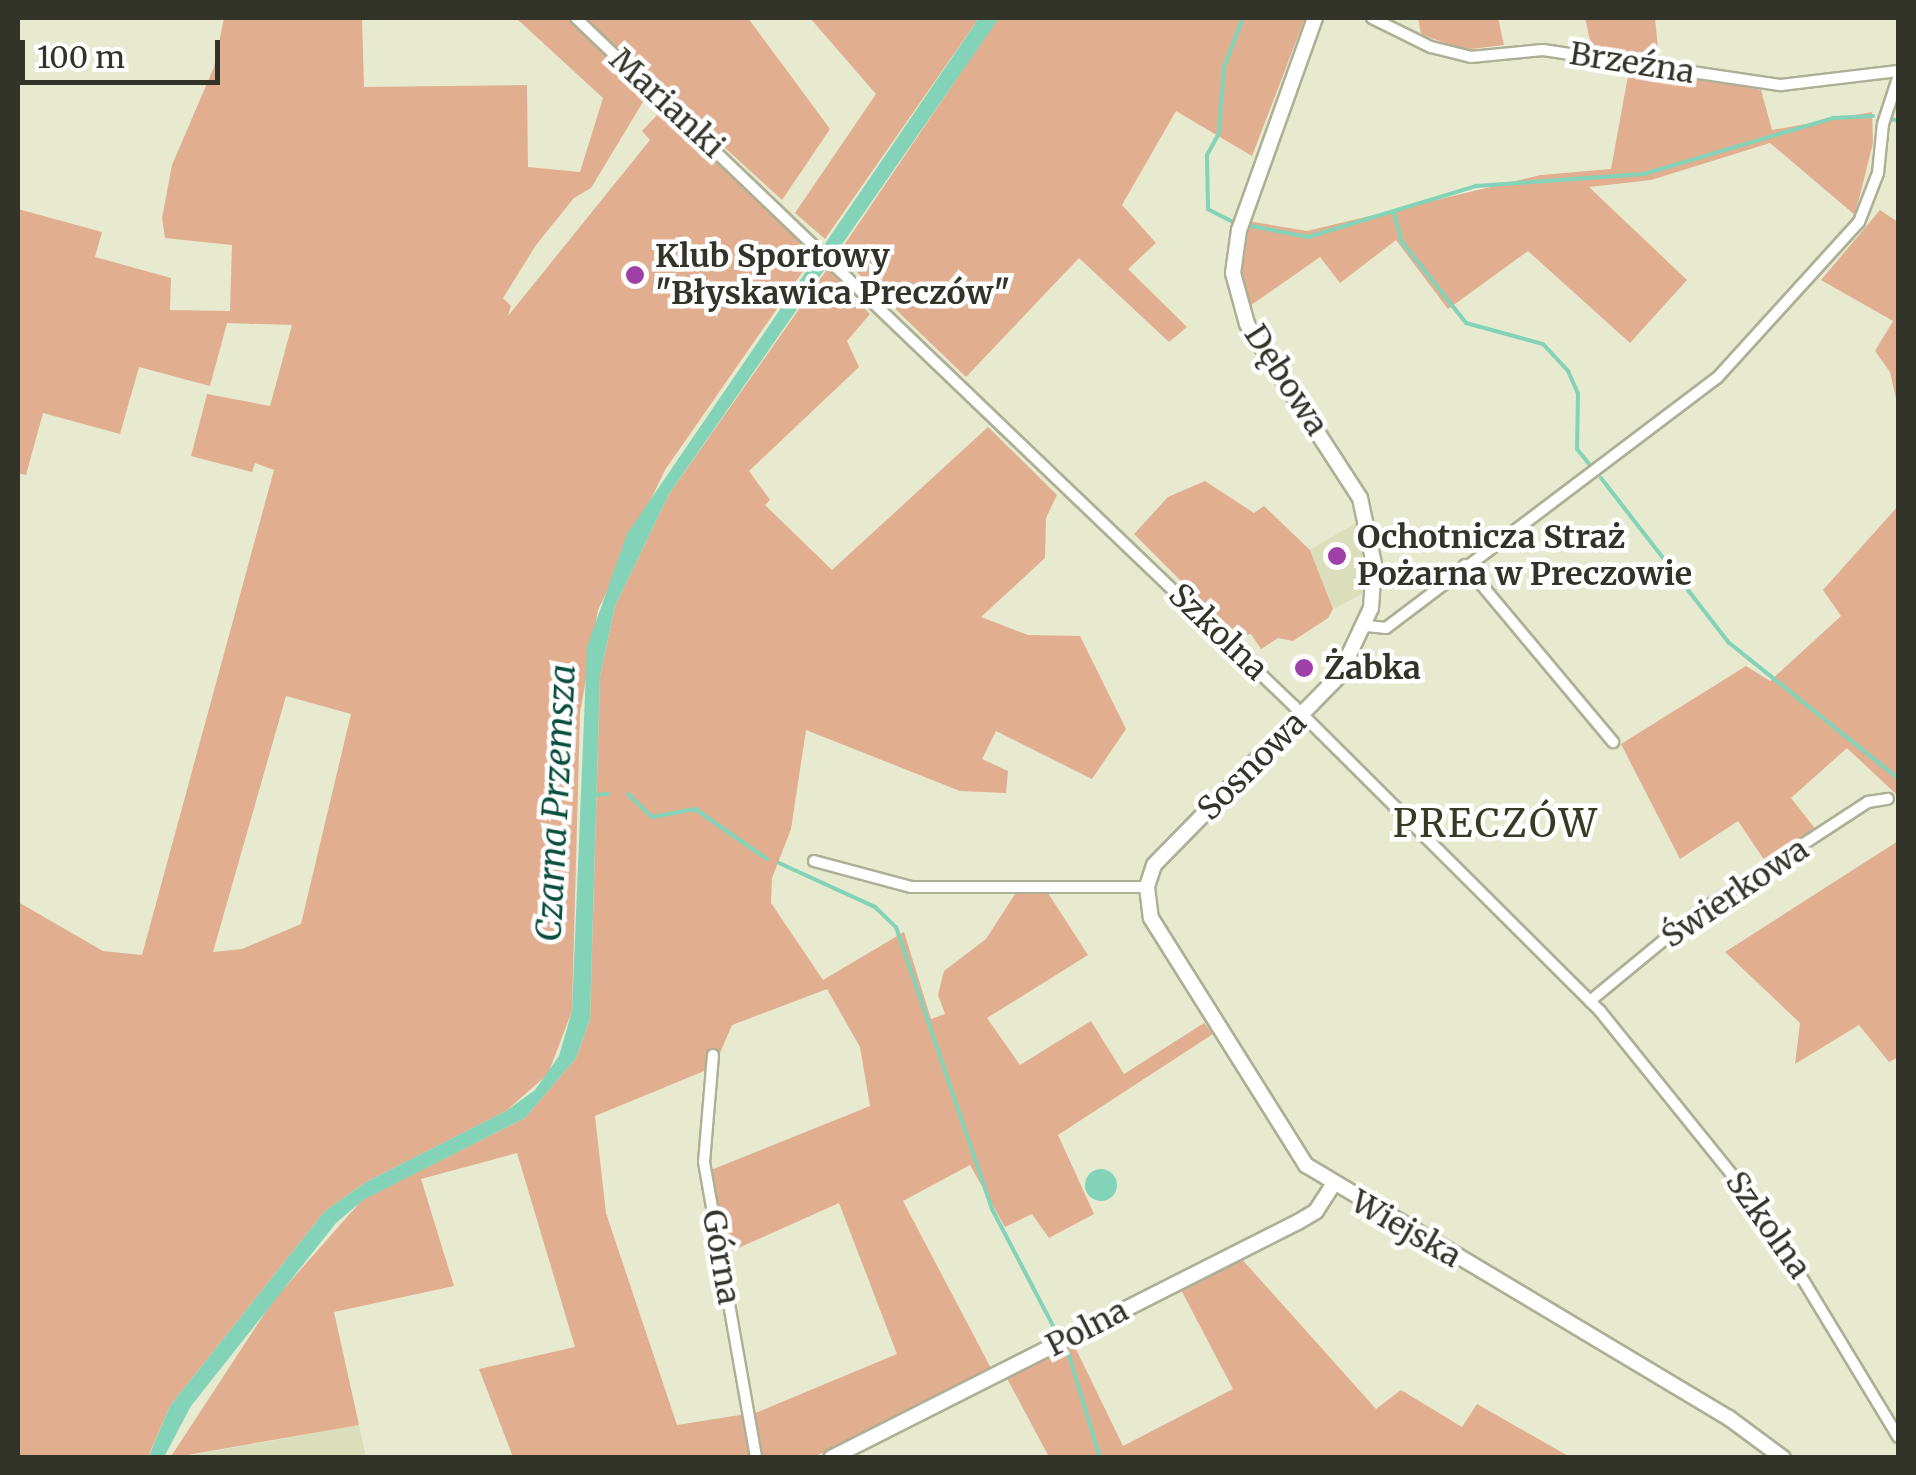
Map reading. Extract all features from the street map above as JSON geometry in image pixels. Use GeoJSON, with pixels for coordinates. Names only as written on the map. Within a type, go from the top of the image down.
{"type":"FeatureCollection","features":[{"type":"Feature","properties":{"kind":"street","name":"Marianki"},"geometry":{"type":"LineString","coordinates":[[576,18],[758,188]]}},
{"type":"Feature","properties":{"kind":"street","name":"Dębowa"},"geometry":{"type":"LineString","coordinates":[[1316,18],[1239,230],[1233,273],[1247,324],[1360,498],[1374,564],[1366,626]]}},
{"type":"Feature","properties":{"kind":"street","name":"Brzeźna"},"geometry":{"type":"LineString","coordinates":[[1372,18],[1430,46],[1471,57],[1543,50],[1781,84],[1898,70]]}},
{"type":"Feature","properties":{"kind":"street"},"geometry":{"type":"LineString","coordinates":[[1366,626],[1386,628],[1716,378],[1859,222],[1878,173],[1883,124],[1898,78]]}},
{"type":"Feature","properties":{"kind":"street","name":"Szkolna"},"geometry":{"type":"LineString","coordinates":[[758,188],[1303,714],[1590,1001],[1762,1212],[1898,1436]]}},
{"type":"Feature","properties":{"kind":"street"},"geometry":{"type":"LineString","coordinates":[[1466,565],[1613,742]]}},
{"type":"Feature","properties":{"kind":"street","name":"Sosnowa"},"geometry":{"type":"LineString","coordinates":[[1148,886],[1169,849],[1350,661],[1366,626]]}},
{"type":"Feature","properties":{"kind":"street","name":"Świerkowa"},"geometry":{"type":"LineString","coordinates":[[1590,1001],[1693,916],[1868,802],[1888,799]]}},
{"type":"Feature","properties":{"kind":"street"},"geometry":{"type":"LineString","coordinates":[[814,861],[911,887],[1148,886]]}},
{"type":"Feature","properties":{"kind":"street","name":"Wiejska"},"geometry":{"type":"LineString","coordinates":[[1148,886],[1160,935],[1298,1156],[1332,1186],[1730,1418],[1783,1458]]}},
{"type":"Feature","properties":{"kind":"street","name":"Górna"},"geometry":{"type":"LineString","coordinates":[[713,1055],[704,1162],[756,1458]]}},
{"type":"Feature","properties":{"kind":"street","name":"Polna"},"geometry":{"type":"LineString","coordinates":[[831,1458],[1298,1222],[1316,1211],[1332,1186]]}},
{"type":"Feature","properties":{"kind":"shaded area"},"geometry":{"type":"Polygon","coordinates":[[[224,18],[362,18],[364,87],[527,85],[528,167],[580,172],[603,98],[516,18],[568,18],[649,92],[591,188],[574,198],[536,245],[503,298],[511,306],[508,316],[650,140],[642,131],[658,114],[668,113],[815,254],[665,470],[598,610],[580,713],[572,1011],[548,1074],[506,1111],[366,1182],[325,1211],[170,1406],[148,1457],[18,1457],[18,902],[103,951],[142,955],[274,470],[255,463],[252,472],[191,456],[207,394],[270,406],[292,325],[227,323],[210,386],[139,367],[120,434],[43,413],[26,475],[18,473],[18,209],[102,232],[95,257],[171,278],[170,310],[230,311],[232,245],[165,238],[162,218],[172,165],[214,67],[224,18]],[[286,696],[213,952],[242,949],[301,924],[351,714],[286,696]]]}},
{"type":"Feature","properties":{"kind":"shaded area"},"geometry":{"type":"Polygon","coordinates":[[[583,18],[748,18],[830,129],[782,200],[583,18]]]}},
{"type":"Feature","properties":{"kind":"shaded area"},"geometry":{"type":"Polygon","coordinates":[[[810,18],[979,18],[825,239],[795,213],[876,94],[810,18]]]}},
{"type":"Feature","properties":{"kind":"shaded area"},"geometry":{"type":"Polygon","coordinates":[[[979,18],[999,18],[669,494],[615,606],[600,676],[590,1019],[576,1058],[525,1118],[363,1200],[336,1223],[191,1406],[164,1457],[148,1458],[170,1406],[325,1211],[366,1182],[506,1111],[535,1090],[559,1056],[572,1011],[587,647],[627,534],[979,18]]]}},
{"type":"Feature","properties":{"kind":"shaded area"},"geometry":{"type":"Polygon","coordinates":[[[998,18],[1305,18],[1252,156],[1176,111],[1122,205],[1156,243],[1128,269],[1187,327],[1169,342],[1079,258],[966,377],[838,254],[998,18]]]}},
{"type":"Feature","properties":{"kind":"shaded area"},"geometry":{"type":"Polygon","coordinates":[[[1418,18],[1498,18],[1504,45],[1463,50],[1421,34],[1418,18]]]}},
{"type":"Feature","properties":{"kind":"shaded area"},"geometry":{"type":"Polygon","coordinates":[[[1585,18],[1655,18],[1659,58],[1591,45],[1585,18]]]}},
{"type":"Feature","properties":{"kind":"shaded area"},"geometry":{"type":"Polygon","coordinates":[[[1630,65],[1761,90],[1772,130],[1872,112],[1873,143],[1855,215],[1770,143],[1651,180],[1589,187],[1687,280],[1630,343],[1528,251],[1448,309],[1396,240],[1340,283],[1320,257],[1247,308],[1240,250],[1248,221],[1307,231],[1541,175],[1611,169],[1630,65]]]}},
{"type":"Feature","properties":{"kind":"shaded area"},"geometry":{"type":"Polygon","coordinates":[[[1880,210],[1898,222],[1898,407],[1890,372],[1875,351],[1893,321],[1821,280],[1880,210]]]}},
{"type":"Feature","properties":{"kind":"shaded area"},"geometry":{"type":"Polygon","coordinates":[[[828,268],[870,314],[847,341],[859,367],[749,471],[770,500],[765,505],[832,570],[988,427],[1057,495],[1046,518],[1045,558],[981,617],[1028,635],[1080,636],[1126,729],[1092,779],[996,731],[982,759],[1008,771],[1006,793],[960,791],[806,730],[791,829],[772,878],[771,903],[823,980],[904,932],[931,1019],[945,1014],[938,995],[944,971],[986,939],[1017,891],[1046,890],[1088,955],[987,1018],[1020,1065],[1091,1021],[1124,1074],[1204,1023],[1213,1034],[1058,1135],[1094,1214],[1049,1238],[1032,1214],[1005,1227],[970,1165],[903,1201],[993,1372],[814,1457],[763,1457],[753,1414],[897,1354],[839,1203],[727,1253],[711,1170],[870,1106],[860,1047],[827,989],[732,1025],[714,1067],[595,1116],[606,1213],[677,1425],[746,1414],[750,1457],[513,1457],[479,1369],[575,1347],[517,1153],[421,1179],[454,1286],[334,1312],[359,1425],[170,1458],[272,1302],[362,1200],[525,1118],[576,1058],[590,1019],[600,676],[615,606],[669,494],[828,268]]]}},
{"type":"Feature","properties":{"kind":"shaded area"},"geometry":{"type":"Polygon","coordinates":[[[1205,481],[1254,513],[1264,506],[1310,550],[1333,609],[1328,618],[1293,641],[1278,638],[1261,649],[1251,634],[1237,637],[1134,534],[1168,497],[1205,481]]]}},
{"type":"Feature","properties":{"kind":"shaded area"},"geometry":{"type":"Polygon","coordinates":[[[1898,506],[1898,796],[1847,748],[1791,798],[1817,831],[1767,864],[1738,821],[1680,859],[1621,744],[1746,666],[1770,681],[1841,616],[1823,590],[1898,506]]]}},
{"type":"Feature","properties":{"kind":"shaded area"},"geometry":{"type":"Polygon","coordinates":[[[1359,521],[1366,592],[1333,609],[1310,550],[1359,521]]]}},
{"type":"Feature","properties":{"kind":"shaded area"},"geometry":{"type":"Polygon","coordinates":[[[1898,841],[1898,1057],[1889,1062],[1859,1025],[1795,1064],[1800,1023],[1725,952],[1898,841]]]}},
{"type":"Feature","properties":{"kind":"shaded area"},"geometry":{"type":"Polygon","coordinates":[[[1101,1169],[1112,1174],[1117,1185],[1112,1196],[1101,1201],[1090,1196],[1085,1185],[1090,1174],[1101,1169]]]}},
{"type":"Feature","properties":{"kind":"shaded area"},"geometry":{"type":"Polygon","coordinates":[[[1239,1256],[1376,1409],[1401,1390],[1462,1427],[1477,1404],[1570,1457],[1049,1457],[1003,1371],[1071,1339],[1123,1446],[1233,1389],[1178,1284],[1239,1256]]]}},
{"type":"Feature","properties":{"kind":"shaded area"},"geometry":{"type":"Polygon","coordinates":[[[359,1425],[366,1457],[181,1457],[359,1425]]]}},
{"type":"Feature","properties":{"kind":"waterway"},"geometry":{"type":"LineString","coordinates":[[1233,222],[1208,209],[1207,155],[1219,133],[1224,67],[1243,18]]}},
{"type":"Feature","properties":{"kind":"waterway"},"geometry":{"type":"LineString","coordinates":[[1246,225],[1308,237],[1476,186],[1644,174],[1833,118],[1873,116]]}},
{"type":"Feature","properties":{"kind":"waterway"},"geometry":{"type":"LineString","coordinates":[[1892,119],[1898,121]]}},
{"type":"Feature","properties":{"kind":"waterway"},"geometry":{"type":"LineString","coordinates":[[1394,213],[1402,242],[1466,323],[1543,344],[1568,371],[1578,393],[1577,449],[1589,464]]}},
{"type":"Feature","properties":{"kind":"waterway"},"geometry":{"type":"LineString","coordinates":[[1601,478],[1728,642],[1898,778]]}},
{"type":"Feature","properties":{"kind":"waterway","name":"Czarna Przemsza"},"geometry":{"type":"LineString","coordinates":[[593,795],[608,794]]}},
{"type":"Feature","properties":{"kind":"waterway"},"geometry":{"type":"LineString","coordinates":[[628,794],[652,817],[695,809],[767,859]]}},
{"type":"Feature","properties":{"kind":"waterway"},"geometry":{"type":"LineString","coordinates":[[779,863],[875,907],[896,927],[992,1209],[1058,1335]]}},
{"type":"Feature","properties":{"kind":"waterway"},"geometry":{"type":"LineString","coordinates":[[1068,1352],[1100,1458]]}},
{"type":"Feature","properties":{"kind":"place","name":"Klub Sportowy \"Błyskawica Preczów\""},"geometry":{"type":"Point","coordinates":[635,275]}},
{"type":"Feature","properties":{"kind":"place","name":"Ochotnicza Straż Pożarna w Preczowie"},"geometry":{"type":"Point","coordinates":[1337,556]}},
{"type":"Feature","properties":{"kind":"place","name":"Żabka"},"geometry":{"type":"Point","coordinates":[1304,668]}},
{"type":"Feature","properties":{"kind":"district","name":"PRECZÓW"},"geometry":{"type":"Point","coordinates":[1496,824]}}]}
